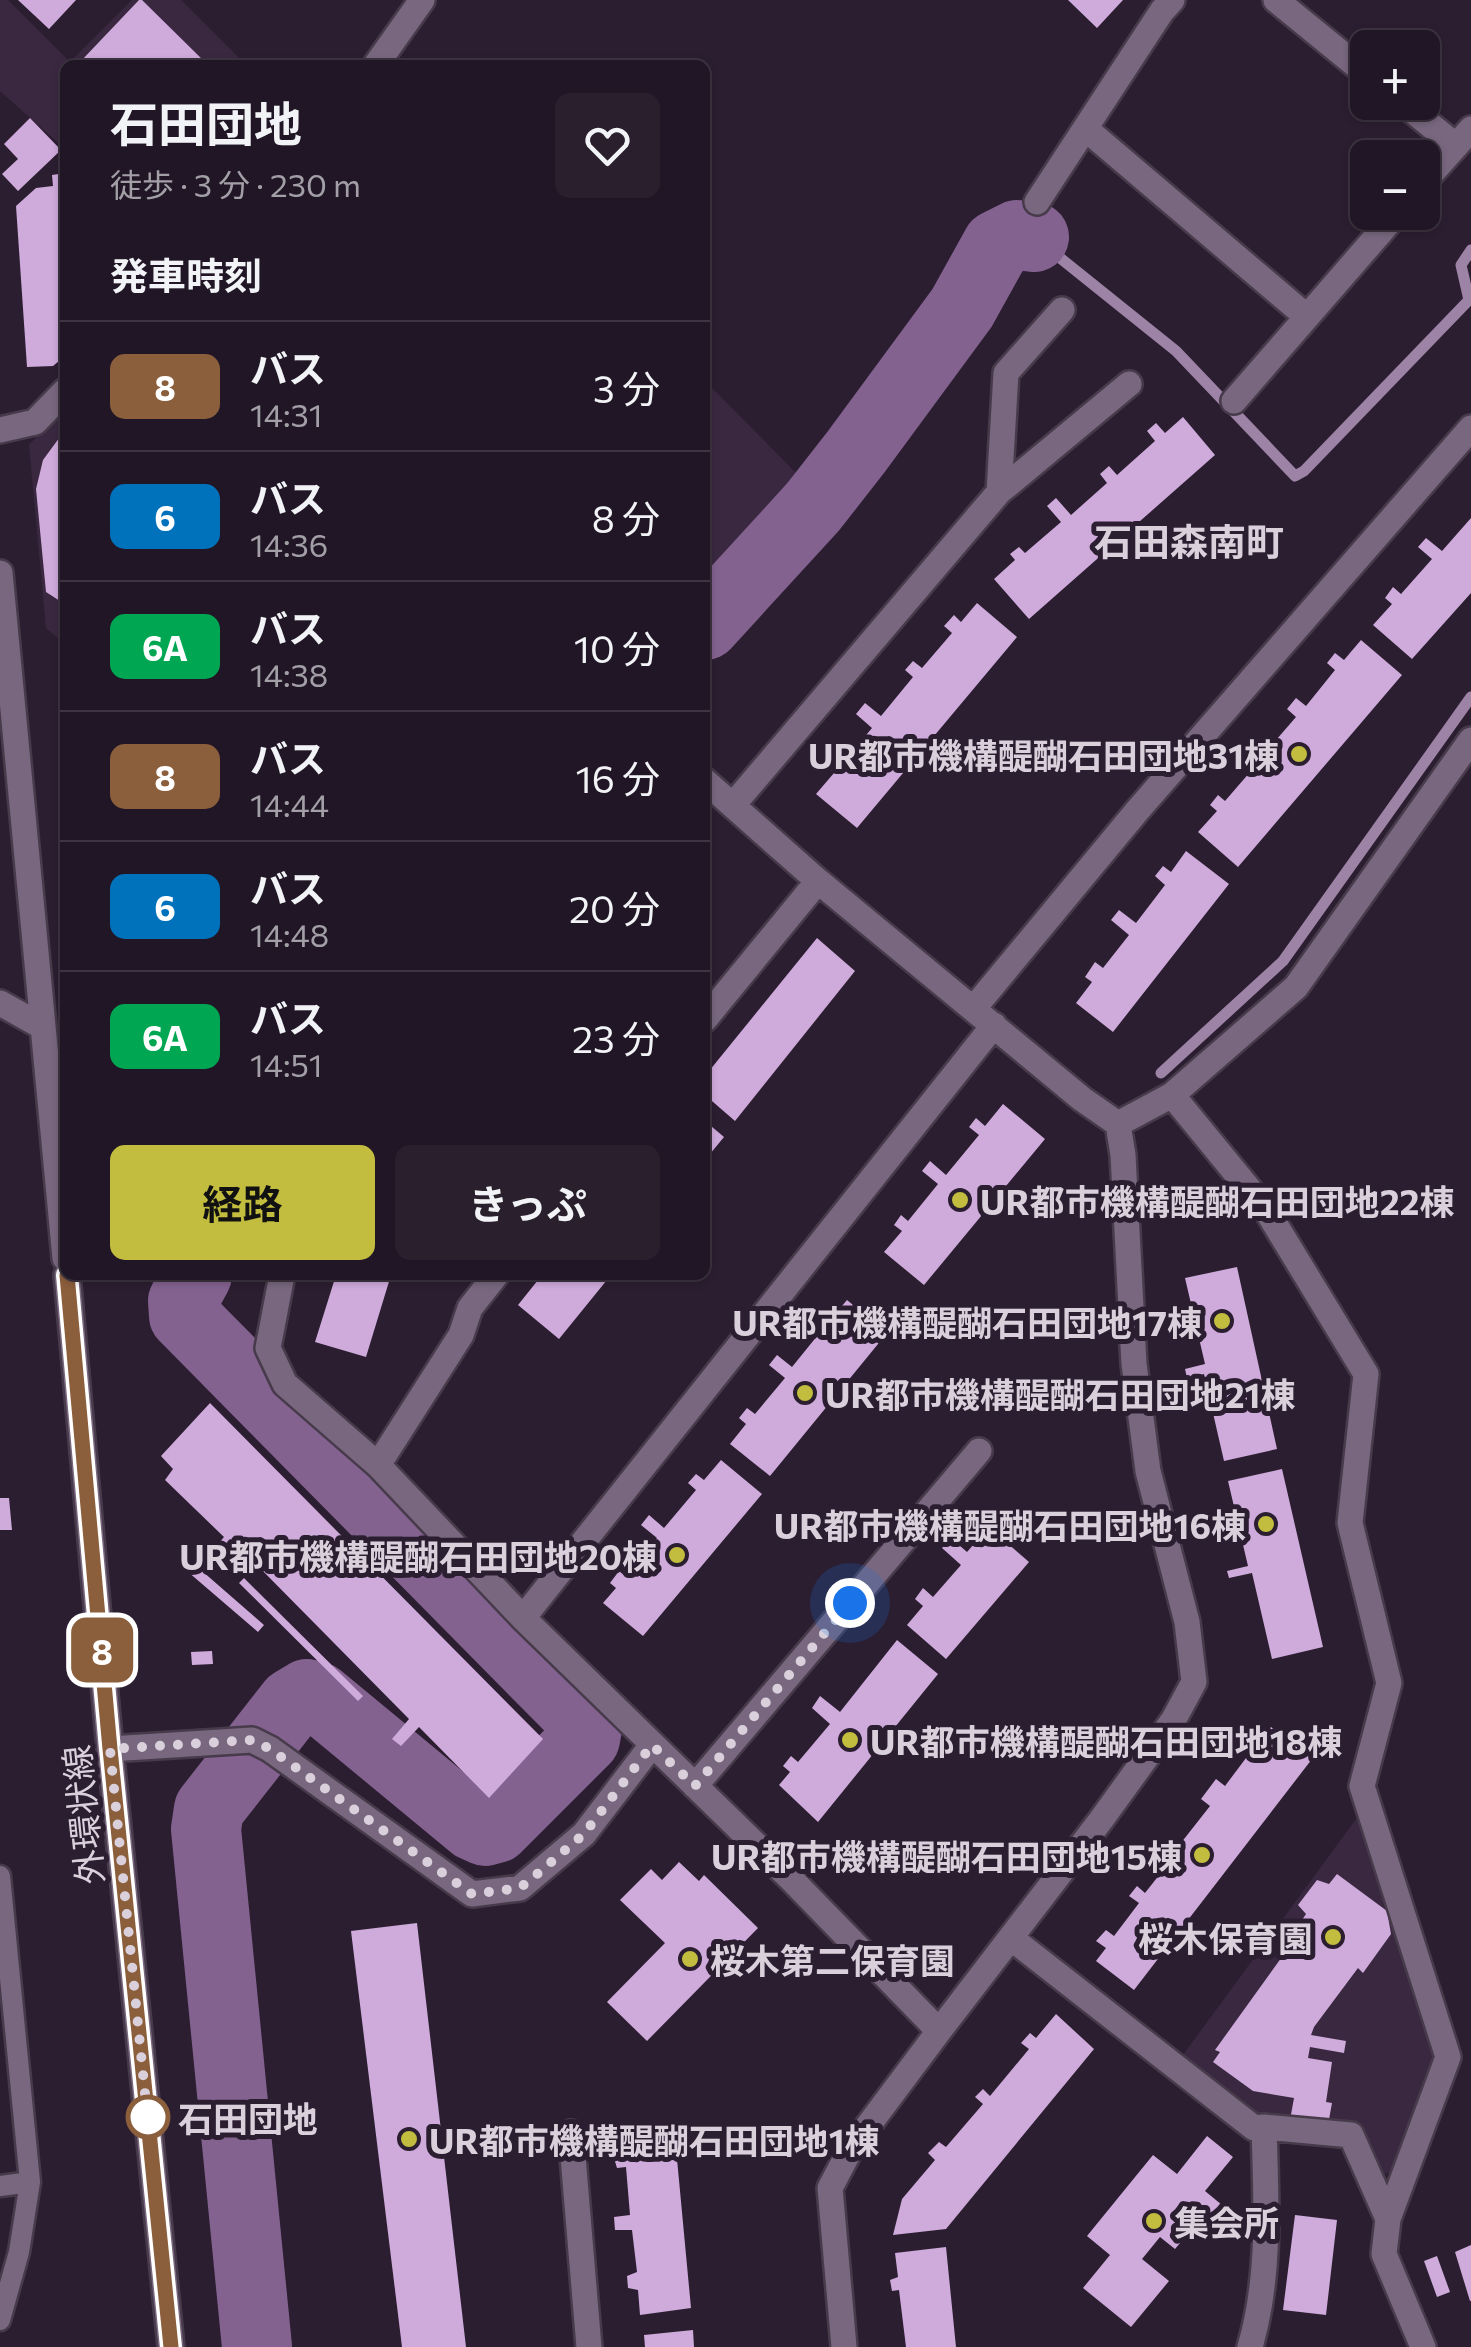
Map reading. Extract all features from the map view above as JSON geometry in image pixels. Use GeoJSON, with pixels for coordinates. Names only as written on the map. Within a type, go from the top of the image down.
{"type":"FeatureCollection","features":[{"type":"Feature","properties":{"kind":"street"},"geometry":{"type":"LineString","coordinates":[[380,60],[422,0]]}},
{"type":"Feature","properties":{"kind":"street"},"geometry":{"type":"LineString","coordinates":[[1276,0],[1350,60]]}},
{"type":"Feature","properties":{"kind":"street"},"geometry":{"type":"LineString","coordinates":[[1037,202],[1162,4]]}},
{"type":"Feature","properties":{"kind":"street"},"geometry":{"type":"LineString","coordinates":[[1433,120],[1463,137],[1440,163]]}},
{"type":"Feature","properties":{"kind":"street"},"geometry":{"type":"LineString","coordinates":[[1086,129],[1307,317]]}},
{"type":"Feature","properties":{"kind":"street"},"geometry":{"type":"LineString","coordinates":[[1234,401],[1382,230]]}},
{"type":"Feature","properties":{"kind":"street"},"geometry":{"type":"LineString","coordinates":[[999,492],[1006,373],[1062,310]]}},
{"type":"Feature","properties":{"kind":"street"},"geometry":{"type":"LineString","coordinates":[[732,805],[999,492],[1129,384]]}},
{"type":"Feature","properties":{"kind":"street"},"geometry":{"type":"LineString","coordinates":[[0,430],[36,422],[60,396]]}},
{"type":"Feature","properties":{"kind":"street"},"geometry":{"type":"LineString","coordinates":[[523,1618],[984,1017],[1136,811],[1471,428]]}},
{"type":"Feature","properties":{"kind":"street"},"geometry":{"type":"LineString","coordinates":[[0,573],[5,676],[60,1206]]}},
{"type":"Feature","properties":{"kind":"street"},"geometry":{"type":"LineString","coordinates":[[1118,1124],[1172,1095],[1296,987],[1471,740]]}},
{"type":"Feature","properties":{"kind":"street"},"geometry":{"type":"LineString","coordinates":[[710,786],[1082,1099],[1118,1124],[1134,1364],[1148,1471],[1187,1622],[1194,1682],[1174,1719],[850,2150],[830,2188],[844,2347]]}},
{"type":"Feature","properties":{"kind":"street"},"geometry":{"type":"LineString","coordinates":[[710,1013],[818,880]]}},
{"type":"Feature","properties":{"kind":"street"},"geometry":{"type":"LineString","coordinates":[[0,1003],[43,1027]]}},
{"type":"Feature","properties":{"kind":"street"},"geometry":{"type":"LineString","coordinates":[[1172,1095],[1268,1210],[1366,1374],[1350,1523],[1390,1683],[1362,1786],[1448,2057],[1388,2219],[1384,2254],[1424,2347]]}},
{"type":"Feature","properties":{"kind":"street","name":"外環状線"},"geometry":{"type":"LineString","coordinates":[[67,1280],[110,1749],[172,2347]]}},
{"type":"Feature","properties":{"kind":"street"},"geometry":{"type":"LineString","coordinates":[[281,1280],[268,1348],[285,1384],[378,1465],[523,1618],[791,1878],[939,2032]]}},
{"type":"Feature","properties":{"kind":"street"},"geometry":{"type":"LineString","coordinates":[[378,1465],[461,1335],[470,1308],[492,1280]]}},
{"type":"Feature","properties":{"kind":"street"},"geometry":{"type":"LineString","coordinates":[[695,1786],[979,1451]]}},
{"type":"Feature","properties":{"kind":"street"},"geometry":{"type":"LineString","coordinates":[[110,1749],[261,1744],[472,1894],[520,1888],[584,1834],[652,1745]]}},
{"type":"Feature","properties":{"kind":"street"},"geometry":{"type":"LineString","coordinates":[[1011,1938],[1254,2128],[1352,2135],[1388,2219]]}},
{"type":"Feature","properties":{"kind":"street"},"geometry":{"type":"LineString","coordinates":[[1250,2347],[1263,2295],[1264,2126]]}},
{"type":"Feature","properties":{"kind":"street"},"geometry":{"type":"LineString","coordinates":[[571,2133],[589,2347]]}},
{"type":"Feature","properties":{"kind":"lane"},"geometry":{"type":"LineString","coordinates":[[0,1876],[4,1961],[30,2182],[19,2252],[0,2320]]}},
{"type":"Feature","properties":{"kind":"lane"},"geometry":{"type":"LineString","coordinates":[[0,2186],[30,2182]]}},
{"type":"Feature","properties":{"kind":"shaded area"},"geometry":{"type":"Polygon","coordinates":[[[0,0],[8,0],[68,60],[60,60],[60,145],[0,91],[0,0]]]}},
{"type":"Feature","properties":{"kind":"shaded area"},"geometry":{"type":"Polygon","coordinates":[[[132,0],[181,0],[241,60],[72,60],[132,0]]]}},
{"type":"Feature","properties":{"kind":"shaded area"},"geometry":{"type":"Polygon","coordinates":[[[710,386],[807,484],[710,589],[710,386]]]}},
{"type":"Feature","properties":{"kind":"shaded area"},"geometry":{"type":"Polygon","coordinates":[[[60,411],[60,640],[46,628],[29,445],[60,411]]]}},
{"type":"Feature","properties":{"kind":"shaded area","name":"桜木保育園"},"geometry":{"type":"Polygon","coordinates":[[[1359,1815],[1438,2062],[1399,2173],[1379,2174],[1361,2132],[1260,2122],[1180,2059],[1359,1815]]]}},
{"type":"Feature","properties":{"kind":"building"},"geometry":{"type":"Polygon","coordinates":[[[18,0],[76,0],[49,29],[18,0]]]}},
{"type":"Feature","properties":{"kind":"building"},"geometry":{"type":"Polygon","coordinates":[[[142,0],[203,60],[82,60],[142,0]]]}},
{"type":"Feature","properties":{"kind":"building"},"geometry":{"type":"Polygon","coordinates":[[[1068,0],[1123,0],[1097,28],[1068,0]]]}},
{"type":"Feature","properties":{"kind":"building"},"geometry":{"type":"Polygon","coordinates":[[[30,118],[60,151],[18,191],[2,174],[18,159],[4,144],[30,118]]]}},
{"type":"Feature","properties":{"kind":"building"},"geometry":{"type":"Polygon","coordinates":[[[60,174],[60,360],[53,366],[27,367],[16,206],[36,188],[53,186],[52,175],[60,174]]]}},
{"type":"Feature","properties":{"kind":"building"},"geometry":{"type":"Polygon","coordinates":[[[1183,417],[1215,455],[1029,619],[994,579],[1015,560],[1010,554],[1019,547],[1025,553],[1061,522],[1047,506],[1056,498],[1071,515],[1107,483],[1100,474],[1109,466],[1117,475],[1155,441],[1147,431],[1156,423],[1165,433],[1183,417]]]}},
{"type":"Feature","properties":{"kind":"building"},"geometry":{"type":"Polygon","coordinates":[[[60,437],[60,601],[46,592],[36,489],[43,460],[60,437]]]}},
{"type":"Feature","properties":{"kind":"building"},"geometry":{"type":"Polygon","coordinates":[[[1471,518],[1471,593],[1412,659],[1373,625],[1392,604],[1385,598],[1393,587],[1401,594],[1432,559],[1418,547],[1426,538],[1442,551],[1471,518]]]}},
{"type":"Feature","properties":{"kind":"building"},"geometry":{"type":"Polygon","coordinates":[[[977,603],[1017,637],[857,828],[816,794],[834,773],[825,765],[834,755],[843,763],[872,728],[856,714],[865,703],[881,716],[913,677],[905,670],[913,661],[922,668],[952,633],[944,626],[954,615],[961,622],[977,603]]]}},
{"type":"Feature","properties":{"kind":"building","name":"UR都市機構醍醐石田団地31棟"},"geometry":{"type":"Polygon","coordinates":[[[1361,640],[1402,675],[1238,867],[1198,832],[1217,811],[1210,805],[1218,795],[1225,801],[1257,764],[1243,752],[1249,744],[1263,755],[1296,717],[1287,709],[1296,698],[1306,706],[1335,670],[1327,663],[1335,653],[1344,660],[1361,640]]]}},
{"type":"Feature","properties":{"kind":"building"},"geometry":{"type":"Polygon","coordinates":[[[1186,851],[1229,884],[1113,1032],[1076,1003],[1092,982],[1085,977],[1095,962],[1103,968],[1129,935],[1111,920],[1119,910],[1136,923],[1165,885],[1155,876],[1163,866],[1171,872],[1186,851]]]}},
{"type":"Feature","properties":{"kind":"building"},"geometry":{"type":"Polygon","coordinates":[[[817,938],[855,971],[735,1121],[710,1099],[710,1070],[817,938]]]}},
{"type":"Feature","properties":{"kind":"building","name":"UR都市機構醍醐石田団地22棟"},"geometry":{"type":"Polygon","coordinates":[[[1003,1104],[1045,1139],[924,1285],[884,1252],[902,1231],[894,1225],[901,1215],[908,1221],[938,1184],[922,1171],[930,1161],[946,1175],[979,1135],[969,1127],[976,1118],[985,1126],[1003,1104]]]}},
{"type":"Feature","properties":{"kind":"building"},"geometry":{"type":"Polygon","coordinates":[[[710,1125],[724,1137],[710,1154],[710,1125]]]}},
{"type":"Feature","properties":{"kind":"building","name":"UR都市機構醍醐石田団地17棟"},"geometry":{"type":"Polygon","coordinates":[[[1237,1267],[1277,1449],[1224,1461],[1204,1374],[1187,1378],[1185,1369],[1205,1364],[1185,1278],[1237,1267]]]}},
{"type":"Feature","properties":{"kind":"building"},"geometry":{"type":"Polygon","coordinates":[[[334,1280],[389,1280],[366,1357],[315,1342],[334,1280]]]}},
{"type":"Feature","properties":{"kind":"building"},"geometry":{"type":"Polygon","coordinates":[[[538,1280],[607,1280],[559,1339],[518,1305],[538,1280]]]}},
{"type":"Feature","properties":{"kind":"building","name":"UR都市機構醍醐石田団地21棟"},"geometry":{"type":"Polygon","coordinates":[[[847,1300],[887,1333],[770,1476],[730,1444],[746,1424],[739,1418],[747,1408],[755,1414],[785,1378],[769,1365],[777,1355],[792,1367],[822,1330],[815,1324],[823,1314],[831,1319],[847,1300]]]}},
{"type":"Feature","properties":{"kind":"building"},"geometry":{"type":"Polygon","coordinates":[[[210,1403],[543,1739],[489,1798],[419,1727],[401,1746],[392,1739],[409,1719],[248,1556],[237,1570],[213,1550],[224,1537],[165,1480],[173,1469],[161,1456],[210,1403]]]}},
{"type":"Feature","properties":{"kind":"building","name":"UR都市機構醍醐石田団地20棟"},"geometry":{"type":"Polygon","coordinates":[[[721,1460],[762,1494],[643,1636],[603,1603],[616,1588],[610,1583],[619,1571],[625,1576],[657,1538],[641,1525],[649,1515],[664,1528],[696,1490],[688,1483],[696,1474],[704,1480],[721,1460]]]}},
{"type":"Feature","properties":{"kind":"building","name":"UR都市機構醍醐石田団地16棟"},"geometry":{"type":"Polygon","coordinates":[[[1282,1469],[1323,1647],[1272,1659],[1252,1573],[1229,1578],[1227,1571],[1248,1566],[1228,1481],[1282,1469]]]}},
{"type":"Feature","properties":{"kind":"building"},"geometry":{"type":"Polygon","coordinates":[[[0,1498],[9,1498],[12,1530],[0,1530],[0,1498]]]}},
{"type":"Feature","properties":{"kind":"building"},"geometry":{"type":"Polygon","coordinates":[[[989,1527],[1029,1562],[946,1659],[907,1625],[923,1606],[915,1599],[923,1588],[933,1597],[961,1565],[942,1548],[951,1538],[967,1552],[989,1527]]]}},
{"type":"Feature","properties":{"kind":"building"},"geometry":{"type":"Polygon","coordinates":[[[194,1564],[264,1625],[258,1632],[187,1571],[194,1564]]]}},
{"type":"Feature","properties":{"kind":"building"},"geometry":{"type":"Polygon","coordinates":[[[244,1578],[363,1696],[358,1701],[239,1583],[244,1578]]]}},
{"type":"Feature","properties":{"kind":"building","name":"UR都市機構醍醐石田団地18棟"},"geometry":{"type":"Polygon","coordinates":[[[897,1640],[938,1674],[818,1822],[779,1785],[790,1772],[783,1766],[791,1756],[798,1762],[830,1724],[812,1708],[820,1696],[840,1712],[897,1640]]]}},
{"type":"Feature","properties":{"kind":"building"},"geometry":{"type":"Polygon","coordinates":[[[212,1651],[213,1664],[192,1665],[191,1652],[212,1651]]]}},
{"type":"Feature","properties":{"kind":"building","name":"UR都市機構醍醐石田団地15棟"},"geometry":{"type":"Polygon","coordinates":[[[1271,1727],[1312,1759],[1134,1990],[1096,1961],[1106,1948],[1096,1941],[1106,1930],[1114,1936],[1139,1903],[1129,1896],[1137,1886],[1145,1893],[1171,1860],[1160,1851],[1168,1840],[1177,1848],[1210,1806],[1201,1799],[1216,1779],[1225,1786],[1249,1754],[1240,1747],[1248,1737],[1257,1745],[1271,1727]]]}},
{"type":"Feature","properties":{"kind":"building"},"geometry":{"type":"Polygon","coordinates":[[[679,1862],[699,1881],[704,1875],[758,1928],[647,2041],[607,2002],[665,1943],[620,1900],[651,1869],[662,1880],[679,1862]]]}},
{"type":"Feature","properties":{"kind":"building"},"geometry":{"type":"Polygon","coordinates":[[[1337,1874],[1387,1911],[1391,1934],[1363,1973],[1358,1968],[1311,2035],[1346,2041],[1344,2053],[1310,2047],[1308,2058],[1332,2062],[1326,2102],[1332,2103],[1328,2125],[1290,2120],[1294,2098],[1253,2091],[1213,2062],[1220,2052],[1215,2050],[1302,1929],[1307,1933],[1311,1926],[1302,1920],[1306,1914],[1298,1905],[1317,1880],[1329,1884],[1337,1874]]]}},
{"type":"Feature","properties":{"kind":"building","name":"UR都市機構醍醐石田団地1棟"},"geometry":{"type":"Polygon","coordinates":[[[417,1923],[466,2347],[402,2347],[351,1931],[417,1923]]]}},
{"type":"Feature","properties":{"kind":"building"},"geometry":{"type":"Polygon","coordinates":[[[1056,2014],[1094,2049],[946,2229],[893,2235],[902,2199],[935,2160],[928,2153],[939,2142],[946,2147],[983,2104],[975,2097],[983,2089],[990,2096],[1029,2049],[1021,2043],[1030,2033],[1036,2038],[1056,2014]]]}},
{"type":"Feature","properties":{"kind":"building"},"geometry":{"type":"Polygon","coordinates":[[[674,2127],[691,2308],[640,2315],[638,2290],[628,2288],[627,2276],[637,2272],[632,2230],[615,2230],[614,2217],[630,2215],[626,2167],[617,2168],[613,2155],[625,2151],[623,2133],[674,2127]]]}},
{"type":"Feature","properties":{"kind":"building","name":"集会所"},"geometry":{"type":"Polygon","coordinates":[[[1207,2136],[1233,2157],[1205,2191],[1222,2205],[1192,2241],[1186,2236],[1175,2249],[1160,2237],[1142,2259],[1169,2281],[1131,2327],[1083,2288],[1110,2255],[1087,2236],[1153,2155],[1177,2174],[1207,2136]]]}},
{"type":"Feature","properties":{"kind":"building"},"geometry":{"type":"Polygon","coordinates":[[[1295,2215],[1337,2220],[1326,2315],[1283,2310],[1295,2215]]]}},
{"type":"Feature","properties":{"kind":"building"},"geometry":{"type":"Polygon","coordinates":[[[1471,2245],[1471,2301],[1470,2301],[1455,2252],[1471,2245]]]}},
{"type":"Feature","properties":{"kind":"building"},"geometry":{"type":"Polygon","coordinates":[[[946,2247],[956,2347],[906,2347],[899,2290],[892,2291],[890,2280],[898,2277],[895,2253],[946,2247]]]}},
{"type":"Feature","properties":{"kind":"building"},"geometry":{"type":"Polygon","coordinates":[[[1437,2256],[1450,2292],[1437,2297],[1424,2261],[1437,2256]]]}},
{"type":"Feature","properties":{"kind":"building"},"geometry":{"type":"Polygon","coordinates":[[[693,2330],[694,2347],[645,2347],[644,2335],[693,2330]]]}},
{"type":"Feature","properties":{"kind":"waterway"},"geometry":{"type":"LineString","coordinates":[[710,620],[813,507],[856,452],[962,308],[997,245],[1017,235],[1034,237]]}},
{"type":"Feature","properties":{"kind":"waterway"},"geometry":{"type":"LineString","coordinates":[[1034,237],[1176,351],[1295,476],[1469,300],[1461,265],[1471,250]]}},
{"type":"Feature","properties":{"kind":"waterway"},"geometry":{"type":"LineString","coordinates":[[1161,1073],[1283,961],[1471,697]]}},
{"type":"Feature","properties":{"kind":"waterway"},"geometry":{"type":"LineString","coordinates":[[194,1280],[183,1301],[184,1316],[587,1728],[585,1739],[496,1828],[485,1831],[318,1697],[307,1694],[292,1703],[209,1809],[206,1829],[257,2347]]}},
{"type":"Feature","properties":{"kind":"bus line","name":"8"},"geometry":{"type":"LineString","coordinates":[[67,1280],[171,2347]]}},
{"type":"Feature","properties":{"kind":"place","name":"UR都市機構醍醐石田団地31棟"},"geometry":{"type":"Point","coordinates":[1299,754]}},
{"type":"Feature","properties":{"kind":"place","name":"UR都市機構醍醐石田団地22棟"},"geometry":{"type":"Point","coordinates":[960,1200]}},
{"type":"Feature","properties":{"kind":"place","name":"UR都市機構醍醐石田団地17棟"},"geometry":{"type":"Point","coordinates":[1222,1321]}},
{"type":"Feature","properties":{"kind":"place","name":"UR都市機構醍醐石田団地21棟"},"geometry":{"type":"Point","coordinates":[805,1393]}},
{"type":"Feature","properties":{"kind":"place","name":"UR都市機構醍醐石田団地16棟"},"geometry":{"type":"Point","coordinates":[1266,1524]}},
{"type":"Feature","properties":{"kind":"place","name":"UR都市機構醍醐石田団地20棟"},"geometry":{"type":"Point","coordinates":[677,1555]}},
{"type":"Feature","properties":{"kind":"place","name":"UR都市機構醍醐石田団地18棟"},"geometry":{"type":"Point","coordinates":[850,1740]}},
{"type":"Feature","properties":{"kind":"place","name":"UR都市機構醍醐石田団地15棟"},"geometry":{"type":"Point","coordinates":[1202,1855]}},
{"type":"Feature","properties":{"kind":"place","name":"桜木保育園"},"geometry":{"type":"Point","coordinates":[1333,1937]}},
{"type":"Feature","properties":{"kind":"place","name":"桜木第二保育園"},"geometry":{"type":"Point","coordinates":[690,1959]}},
{"type":"Feature","properties":{"kind":"place","name":"石田団地"},"geometry":{"type":"Point","coordinates":[148,2117]}},
{"type":"Feature","properties":{"kind":"place","name":"UR都市機構醍醐石田団地1棟"},"geometry":{"type":"Point","coordinates":[409,2139]}},
{"type":"Feature","properties":{"kind":"place","name":"集会所"},"geometry":{"type":"Point","coordinates":[1154,2221]}},
{"type":"Feature","properties":{"kind":"district","name":"石田森南町"},"geometry":{"type":"Point","coordinates":[1189,540]}},
{"type":"Feature","properties":{"kind":"route"},"geometry":{"type":"LineString","coordinates":[[148,2117],[148,2123],[110,1749],[252,1740],[472,1894],[520,1888],[584,1834],[652,1745],[695,1786],[850,1603]]}}]}
